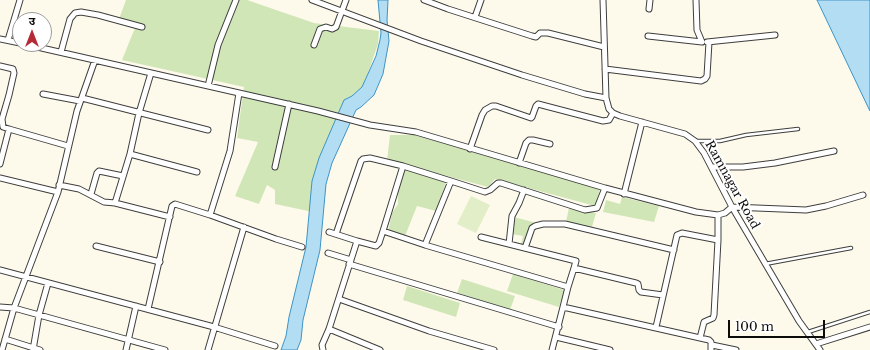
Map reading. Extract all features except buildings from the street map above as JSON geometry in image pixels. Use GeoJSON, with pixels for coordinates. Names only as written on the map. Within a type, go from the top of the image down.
{"type":"FeatureCollection","features":[{"type":"Feature","properties":{"kind":"street"},"geometry":{"type":"LineString","coordinates":[[8,40],[20,0]]}},
{"type":"Feature","properties":{"kind":"street"},"geometry":{"type":"LineString","coordinates":[[208,86],[218,45],[236,0]]}},
{"type":"Feature","properties":{"kind":"street"},"geometry":{"type":"LineString","coordinates":[[312,0],[342,10],[421,41],[522,75],[585,94],[606,98]]}},
{"type":"Feature","properties":{"kind":"street"},"geometry":{"type":"LineString","coordinates":[[314,45],[320,28],[326,27],[332,29],[336,27],[346,0]]}},
{"type":"Feature","properties":{"kind":"street"},"geometry":{"type":"LineString","coordinates":[[424,0],[532,36],[536,37],[540,33],[548,33],[604,47]]}},
{"type":"Feature","properties":{"kind":"street"},"geometry":{"type":"LineString","coordinates":[[475,17],[481,0]]}},
{"type":"Feature","properties":{"kind":"street"},"geometry":{"type":"LineString","coordinates":[[470,149],[482,115],[485,110],[492,106],[531,118],[538,104],[603,121],[609,120],[613,113],[609,109],[606,98],[603,0]]}},
{"type":"Feature","properties":{"kind":"street"},"geometry":{"type":"LineString","coordinates":[[649,9],[650,0]]}},
{"type":"Feature","properties":{"kind":"street"},"geometry":{"type":"LineString","coordinates":[[696,0],[697,30],[702,42]]}},
{"type":"Feature","properties":{"kind":"street"},"geometry":{"type":"LineString","coordinates":[[60,52],[70,20],[75,13],[81,12],[98,15],[142,27]]}},
{"type":"Feature","properties":{"kind":"street"},"geometry":{"type":"LineString","coordinates":[[648,36],[709,42],[775,35]]}},
{"type":"Feature","properties":{"kind":"street"},"geometry":{"type":"LineString","coordinates":[[0,40],[12,41]]}},
{"type":"Feature","properties":{"kind":"street"},"geometry":{"type":"LineString","coordinates":[[606,69],[701,81],[707,76],[709,42]]}},
{"type":"Feature","properties":{"kind":"street"},"geometry":{"type":"LineString","coordinates":[[52,50],[289,104],[360,123],[416,132],[624,194],[696,212],[718,215],[725,213],[732,207],[806,210],[826,206],[863,195]]}},
{"type":"Feature","properties":{"kind":"street"},"geometry":{"type":"LineString","coordinates":[[2,350],[3,340],[14,308],[58,192],[68,146],[81,100],[95,60]]}},
{"type":"Feature","properties":{"kind":"street"},"geometry":{"type":"LineString","coordinates":[[0,66],[13,69],[11,88],[2,119],[3,127],[8,130],[68,146]]}},
{"type":"Feature","properties":{"kind":"street"},"geometry":{"type":"LineString","coordinates":[[115,203],[130,154],[139,113],[151,73]]}},
{"type":"Feature","properties":{"kind":"street"},"geometry":{"type":"LineString","coordinates":[[210,215],[230,151],[239,93]]}},
{"type":"Feature","properties":{"kind":"street"},"geometry":{"type":"LineString","coordinates":[[43,94],[81,100],[208,130]]}},
{"type":"Feature","properties":{"kind":"street"},"geometry":{"type":"LineString","coordinates":[[275,167],[289,104]]}},
{"type":"Feature","properties":{"kind":"street","name":"Ramnagar Road"},"geometry":{"type":"LineString","coordinates":[[613,113],[680,132],[695,141],[712,167],[732,207],[799,321],[820,350]]}},
{"type":"Feature","properties":{"kind":"street"},"geometry":{"type":"LineString","coordinates":[[624,194],[642,122]]}},
{"type":"Feature","properties":{"kind":"street"},"geometry":{"type":"LineString","coordinates":[[0,164],[8,130]]}},
{"type":"Feature","properties":{"kind":"street"},"geometry":{"type":"LineString","coordinates":[[519,163],[526,143],[529,140],[550,144]]}},
{"type":"Feature","properties":{"kind":"street"},"geometry":{"type":"LineString","coordinates":[[712,167],[743,168],[834,151]]}},
{"type":"Feature","properties":{"kind":"street"},"geometry":{"type":"LineString","coordinates":[[130,154],[197,172]]}},
{"type":"Feature","properties":{"kind":"street"},"geometry":{"type":"LineString","coordinates":[[336,234],[361,161],[363,159],[370,158],[403,166],[485,192],[490,190],[498,183],[581,208],[597,208],[605,188]]}},
{"type":"Feature","properties":{"kind":"street"},"geometry":{"type":"LineString","coordinates":[[329,232],[376,246],[379,243],[403,166]]}},
{"type":"Feature","properties":{"kind":"street"},"geometry":{"type":"LineString","coordinates":[[90,194],[99,171],[123,176]]}},
{"type":"Feature","properties":{"kind":"street"},"geometry":{"type":"LineString","coordinates":[[0,178],[58,192]]}},
{"type":"Feature","properties":{"kind":"street"},"geometry":{"type":"LineString","coordinates":[[425,245],[451,181]]}},
{"type":"Feature","properties":{"kind":"street"},"geometry":{"type":"LineString","coordinates":[[59,185],[79,189],[90,194],[99,201],[115,203],[170,217]]}},
{"type":"Feature","properties":{"kind":"street"},"geometry":{"type":"LineString","coordinates":[[509,244],[512,216],[524,190]]}},
{"type":"Feature","properties":{"kind":"street"},"geometry":{"type":"LineString","coordinates":[[148,309],[172,206],[176,204],[302,247]]}},
{"type":"Feature","properties":{"kind":"street"},"geometry":{"type":"LineString","coordinates":[[700,338],[704,322],[713,318],[714,315],[718,215]]}},
{"type":"Feature","properties":{"kind":"street"},"geometry":{"type":"LineString","coordinates":[[525,248],[532,228],[535,226],[543,224],[565,224],[674,250]]}},
{"type":"Feature","properties":{"kind":"street"},"geometry":{"type":"LineString","coordinates":[[208,350],[244,227]]}},
{"type":"Feature","properties":{"kind":"street"},"geometry":{"type":"LineString","coordinates":[[383,231],[425,245],[568,287]]}},
{"type":"Feature","properties":{"kind":"street"},"geometry":{"type":"LineString","coordinates":[[656,327],[676,237],[679,234],[718,240]]}},
{"type":"Feature","properties":{"kind":"street"},"geometry":{"type":"LineString","coordinates":[[481,237],[576,261],[552,350]]}},
{"type":"Feature","properties":{"kind":"street"},"geometry":{"type":"LineString","coordinates":[[323,350],[322,345],[329,329],[357,241]]}},
{"type":"Feature","properties":{"kind":"street"},"geometry":{"type":"LineString","coordinates":[[96,246],[160,262]]}},
{"type":"Feature","properties":{"kind":"street"},"geometry":{"type":"LineString","coordinates":[[328,253],[350,262],[559,327]]}},
{"type":"Feature","properties":{"kind":"street"},"geometry":{"type":"LineString","coordinates":[[574,268],[636,283],[638,284],[641,292],[663,295]]}},
{"type":"Feature","properties":{"kind":"street"},"geometry":{"type":"LineString","coordinates":[[0,270],[214,327],[275,346]]}},
{"type":"Feature","properties":{"kind":"street"},"geometry":{"type":"LineString","coordinates":[[33,349],[39,315],[48,283]]}},
{"type":"Feature","properties":{"kind":"street"},"geometry":{"type":"LineString","coordinates":[[339,299],[429,331],[494,350]]}},
{"type":"Feature","properties":{"kind":"street"},"geometry":{"type":"LineString","coordinates":[[126,350],[136,306]]}},
{"type":"Feature","properties":{"kind":"street"},"geometry":{"type":"LineString","coordinates":[[0,307],[14,308],[165,350]]}},
{"type":"Feature","properties":{"kind":"street"},"geometry":{"type":"LineString","coordinates":[[563,307],[709,340],[712,348],[736,350]]}},
{"type":"Feature","properties":{"kind":"street"},"geometry":{"type":"LineString","coordinates":[[816,344],[870,327]]}},
{"type":"Feature","properties":{"kind":"street"},"geometry":{"type":"LineString","coordinates":[[329,329],[380,350]]}},
{"type":"Feature","properties":{"kind":"street"},"geometry":{"type":"LineString","coordinates":[[556,337],[610,350]]}},
{"type":"Feature","properties":{"kind":"street"},"geometry":{"type":"LineString","coordinates":[[3,340],[40,350]]}},
{"type":"Feature","properties":{"kind":"lane"},"geometry":{"type":"LineString","coordinates":[[695,141],[720,141],[746,135],[798,129]]}},
{"type":"Feature","properties":{"kind":"lane"},"geometry":{"type":"LineString","coordinates":[[765,264],[852,248]]}},
{"type":"Feature","properties":{"kind":"lane"},"geometry":{"type":"LineString","coordinates":[[807,332],[870,312]]}},
{"type":"Feature","properties":{"kind":"green space"},"geometry":{"type":"Polygon","coordinates":[[[126,0],[247,0],[314,23],[379,31],[378,44],[360,96],[347,108],[313,212],[275,204],[275,190],[267,185],[259,204],[235,196],[258,142],[237,138],[244,87],[122,60],[137,23],[119,19],[126,0]]]}},
{"type":"Feature","properties":{"kind":"green space"},"geometry":{"type":"Polygon","coordinates":[[[390,135],[414,135],[600,189],[595,206],[495,179],[488,187],[387,160],[390,135]]]}},
{"type":"Feature","properties":{"kind":"green space"},"geometry":{"type":"Polygon","coordinates":[[[405,170],[446,182],[436,211],[417,206],[405,236],[388,232],[392,213],[398,204],[397,178],[405,170]]]}},
{"type":"Feature","properties":{"kind":"green space"},"geometry":{"type":"Polygon","coordinates":[[[471,196],[490,205],[476,233],[457,224],[471,196]]]}},
{"type":"Feature","properties":{"kind":"green space"},"geometry":{"type":"Polygon","coordinates":[[[622,197],[659,206],[654,222],[603,212],[606,200],[620,204],[622,197]]]}},
{"type":"Feature","properties":{"kind":"green space"},"geometry":{"type":"Polygon","coordinates":[[[569,208],[596,213],[592,227],[566,222],[569,208]]]}},
{"type":"Feature","properties":{"kind":"green space"},"geometry":{"type":"Polygon","coordinates":[[[514,217],[533,222],[525,244],[521,244],[523,236],[512,234],[514,217]]]}},
{"type":"Feature","properties":{"kind":"green space"},"geometry":{"type":"Polygon","coordinates":[[[513,274],[564,290],[559,307],[507,291],[513,274]]]}},
{"type":"Feature","properties":{"kind":"green space"},"geometry":{"type":"Polygon","coordinates":[[[462,279],[515,296],[510,310],[457,293],[462,279]]]}},
{"type":"Feature","properties":{"kind":"green space"},"geometry":{"type":"Polygon","coordinates":[[[407,286],[460,303],[456,317],[403,300],[407,286]]]}},
{"type":"Feature","properties":{"kind":"water"},"geometry":{"type":"Polygon","coordinates":[[[378,0],[388,0],[387,20],[389,41],[383,74],[374,95],[356,110],[332,163],[326,184],[320,250],[303,320],[301,340],[297,350],[281,350],[286,336],[289,317],[306,247],[312,181],[319,158],[344,100],[352,96],[362,87],[376,56],[381,33],[378,0]]]}},
{"type":"Feature","properties":{"kind":"water"},"geometry":{"type":"Polygon","coordinates":[[[817,0],[870,0],[870,111],[868,107],[817,0]]]}}]}
